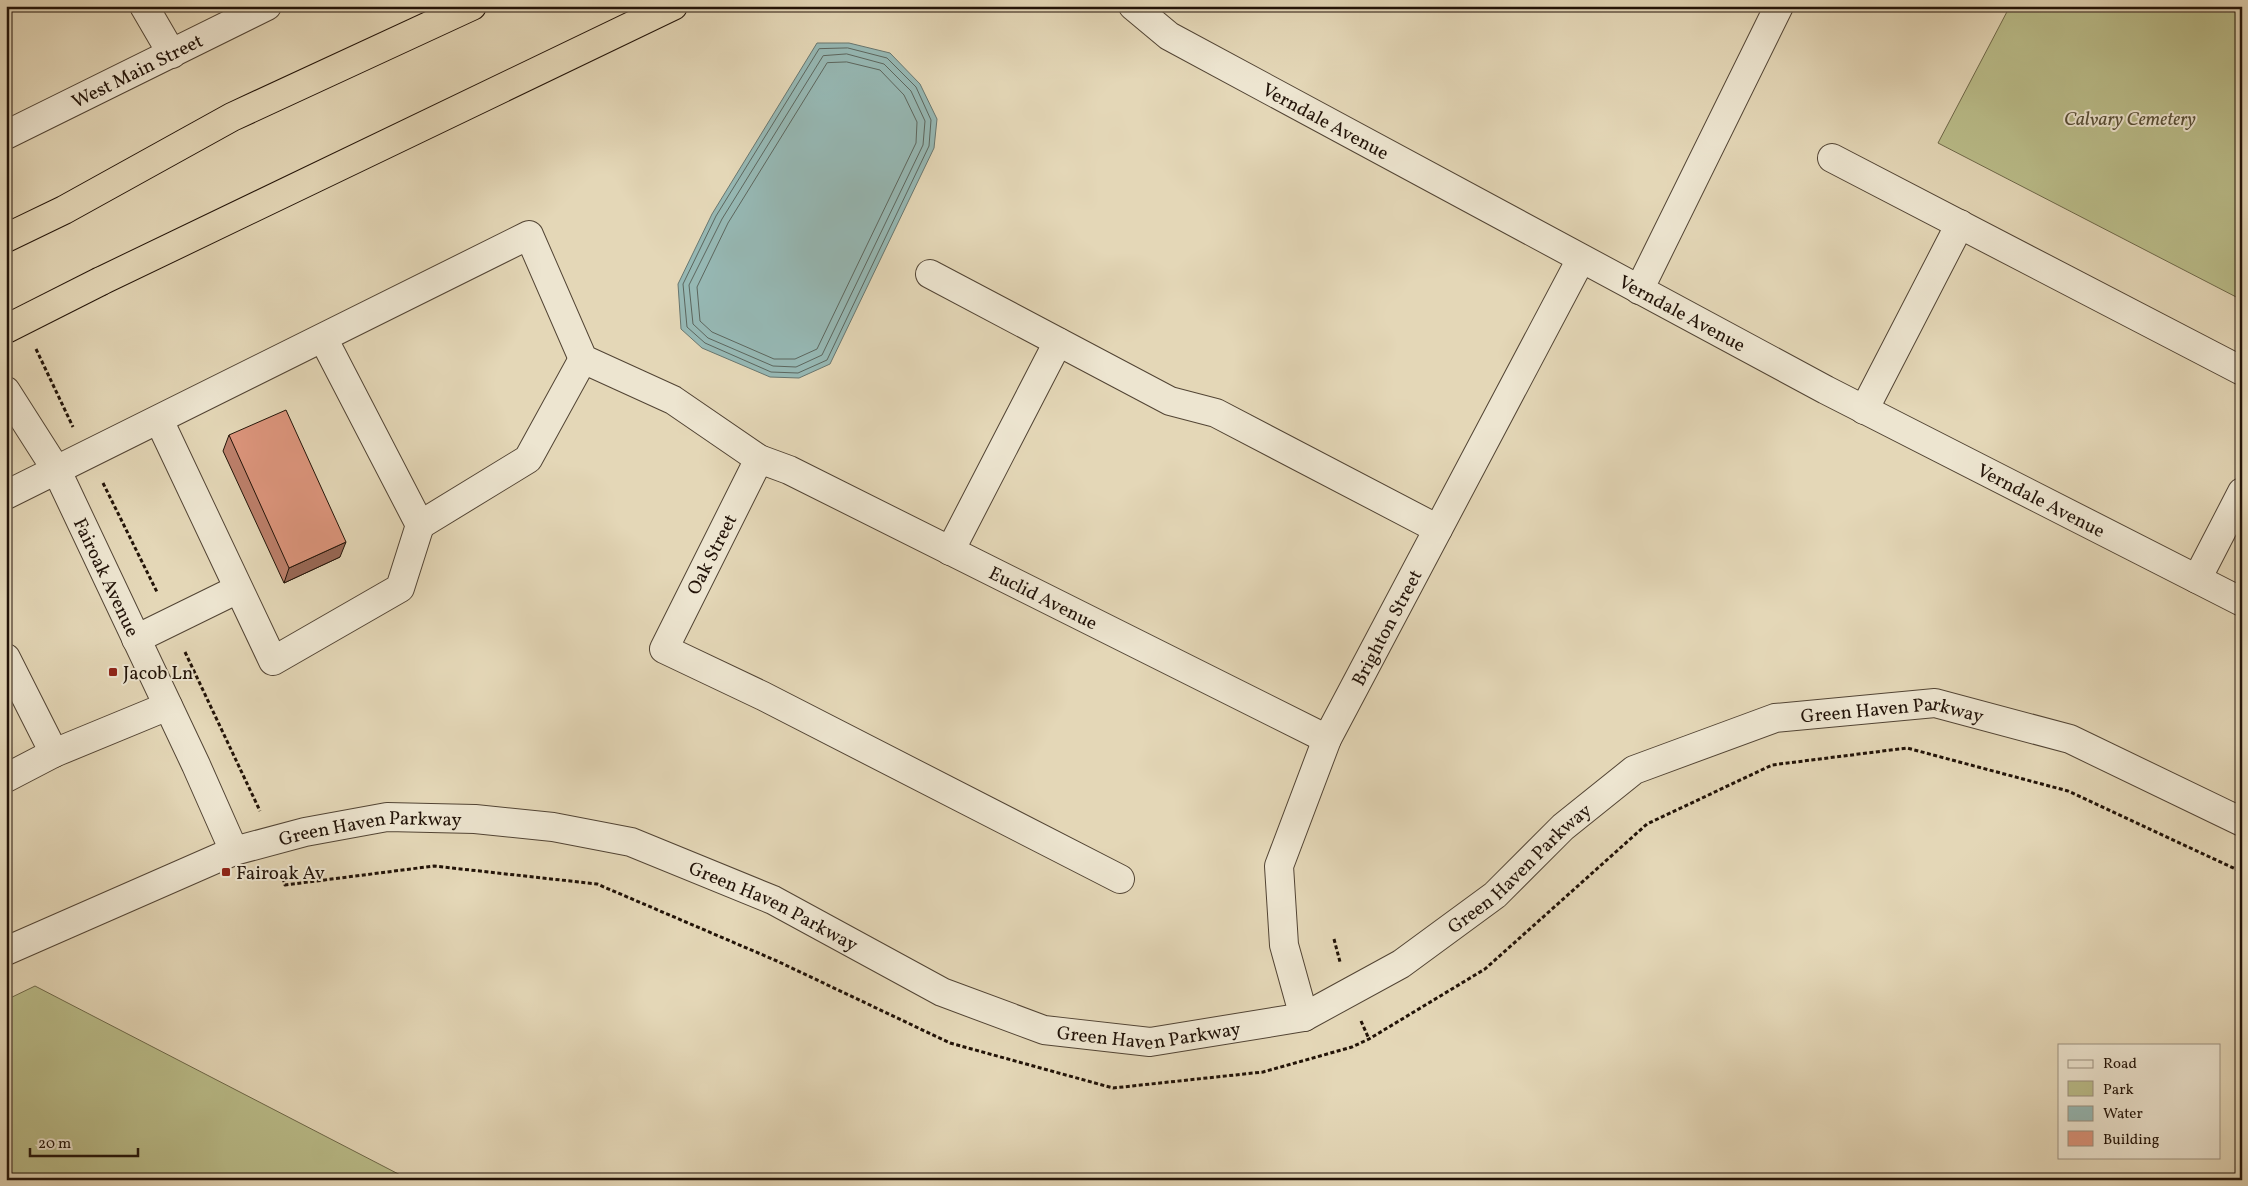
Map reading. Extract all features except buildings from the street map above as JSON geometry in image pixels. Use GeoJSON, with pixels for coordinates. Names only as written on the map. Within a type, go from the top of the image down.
{"type":"FeatureCollection","features":[{"type":"Feature","properties":{"kind":"highway"},"geometry":{"type":"LineString","coordinates":[[6,238],[64,210],[232,117],[472,6]]}},
{"type":"Feature","properties":{"kind":"highway"},"geometry":{"type":"LineString","coordinates":[[6,329],[673,6]]}},
{"type":"Feature","properties":{"kind":"street"},"geometry":{"type":"LineString","coordinates":[[144,6],[172,54]]}},
{"type":"Feature","properties":{"kind":"street","name":"West Main Street"},"geometry":{"type":"LineString","coordinates":[[6,135],[267,6]]}},
{"type":"Feature","properties":{"kind":"street","name":"Verndale Avenue"},"geometry":{"type":"LineString","coordinates":[[1133,6],[1169,36],[1581,259],[1864,410],[2242,602]]}},
{"type":"Feature","properties":{"kind":"street"},"geometry":{"type":"LineString","coordinates":[[1639,290],[1779,6]]}},
{"type":"Feature","properties":{"kind":"street"},"geometry":{"type":"LineString","coordinates":[[1832,158],[2242,371]]}},
{"type":"Feature","properties":{"kind":"street"},"geometry":{"type":"LineString","coordinates":[[1864,410],[1960,224]]}},
{"type":"Feature","properties":{"kind":"street"},"geometry":{"type":"LineString","coordinates":[[6,495],[88,456],[159,420],[529,235],[582,359],[528,459],[420,525],[400,588],[273,661],[159,420]]}},
{"type":"Feature","properties":{"kind":"street","name":"Brighton Street"},"geometry":{"type":"LineString","coordinates":[[1304,1017],[1284,945],[1279,866],[1327,739],[1581,259]]}},
{"type":"Feature","properties":{"kind":"street"},"geometry":{"type":"LineString","coordinates":[[930,274],[1170,401],[1216,413],[1438,528]]}},
{"type":"Feature","properties":{"kind":"street"},"geometry":{"type":"LineString","coordinates":[[323,338],[420,525]]}},
{"type":"Feature","properties":{"kind":"street"},"geometry":{"type":"LineString","coordinates":[[950,550],[1058,342]]}},
{"type":"Feature","properties":{"kind":"street","name":"Euclid Avenue"},"geometry":{"type":"LineString","coordinates":[[582,359],[674,400],[759,459],[790,470],[1327,739]]}},
{"type":"Feature","properties":{"kind":"street","name":"Fairoak Avenue"},"geometry":{"type":"LineString","coordinates":[[6,391],[57,471],[234,851]]}},
{"type":"Feature","properties":{"kind":"street","name":"Oak Street"},"geometry":{"type":"LineString","coordinates":[[759,459],[664,649],[771,700],[1120,878]]}},
{"type":"Feature","properties":{"kind":"street"},"geometry":{"type":"LineString","coordinates":[[2197,579],[2242,492]]}},
{"type":"Feature","properties":{"kind":"street"},"geometry":{"type":"LineString","coordinates":[[136,639],[238,589]]}},
{"type":"Feature","properties":{"kind":"street"},"geometry":{"type":"LineString","coordinates":[[6,658],[54,753]]}},
{"type":"Feature","properties":{"kind":"street","name":"Green Haven Parkway"},"geometry":{"type":"LineString","coordinates":[[7,949],[234,851],[305,832],[387,817],[475,819],[553,826],[631,842],[765,897],[942,992],[1044,1030],[1150,1042],[1304,1017],[1402,964],[1495,895],[1562,827],[1634,770],[1775,718],[1935,703],[2070,739],[2242,822]]}},
{"type":"Feature","properties":{"kind":"street"},"geometry":{"type":"LineString","coordinates":[[6,778],[54,753],[168,706]]}},
{"type":"Feature","properties":{"kind":"path"},"geometry":{"type":"LineString","coordinates":[[38,352],[88,456],[116,507],[260,810]]}},
{"type":"Feature","properties":{"kind":"green space","name":"Calvary Cemetery"},"geometry":{"type":"Polygon","coordinates":[[[2010,6],[2242,6],[2242,300],[1938,143],[2010,6]]]}},
{"type":"Feature","properties":{"kind":"green space"},"geometry":{"type":"Polygon","coordinates":[[[35,986],[410,1180],[6,1180],[6,1000],[35,986]]]}},
{"type":"Feature","properties":{"kind":"water"},"geometry":{"type":"Polygon","coordinates":[[[817,43],[849,43],[890,53],[920,84],[937,119],[934,148],[830,364],[799,378],[770,377],[702,348],[681,329],[678,284],[712,214],[817,43]]]}},
{"type":"Feature","properties":{"kind":"place","name":"Jacob Ln"},"geometry":{"type":"Point","coordinates":[113,672]}},
{"type":"Feature","properties":{"kind":"place","name":"Fairoak Av"},"geometry":{"type":"Point","coordinates":[226,872]}}]}
